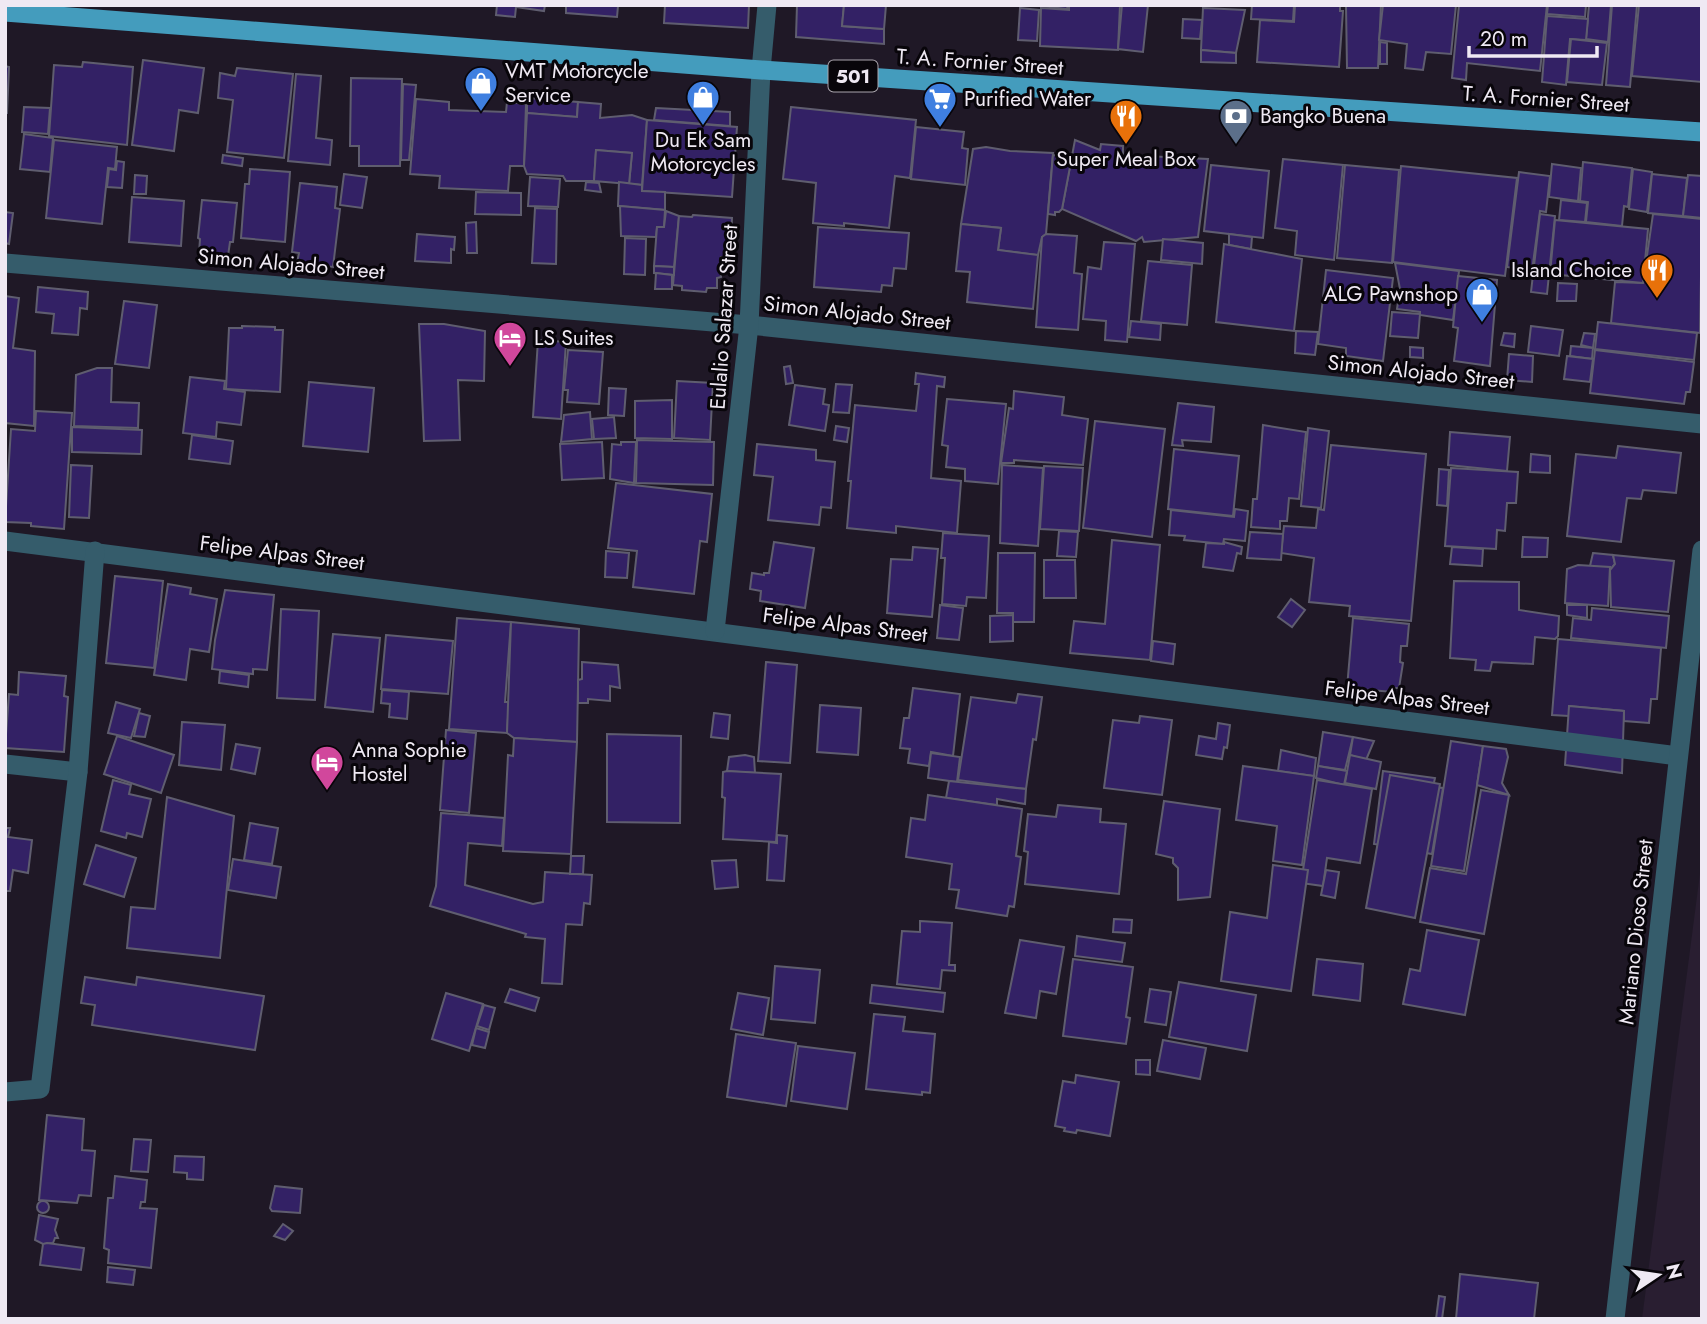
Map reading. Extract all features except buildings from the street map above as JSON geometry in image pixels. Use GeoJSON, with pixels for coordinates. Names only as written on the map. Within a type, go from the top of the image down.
{"type":"FeatureCollection","features":[{"type":"Feature","properties":{"kind":"main road","name":"T. A. Fornier Street"},"geometry":{"type":"LineString","coordinates":[[5,12],[761,70],[1702,132]]}},
{"type":"Feature","properties":{"kind":"street","name":"Eulalio Salazar Street"},"geometry":{"type":"LineString","coordinates":[[715,631],[749,325],[761,70],[767,5]]}},
{"type":"Feature","properties":{"kind":"street","name":"Simon Alojado Street"},"geometry":{"type":"LineString","coordinates":[[5,263],[749,325],[1702,424]]}},
{"type":"Feature","properties":{"kind":"street","name":"Felipe Alpas Street"},"geometry":{"type":"LineString","coordinates":[[5,541],[1678,756]]}},
{"type":"Feature","properties":{"kind":"street","name":"Mariano Dioso Street"},"geometry":{"type":"LineString","coordinates":[[1615,1319],[1702,550]]}},
{"type":"Feature","properties":{"kind":"street"},"geometry":{"type":"LineString","coordinates":[[5,1092],[40,1089],[78,772],[95,551]]}},
{"type":"Feature","properties":{"kind":"street"},"geometry":{"type":"LineString","coordinates":[[5,764],[78,772]]}},
{"type":"Feature","properties":{"kind":"shaded area"},"geometry":{"type":"Polygon","coordinates":[[[1702,858],[1702,1319],[1642,1319],[1702,858]]]}},
{"type":"Feature","properties":{"kind":"place","name":"VMT Motorcycle Service"},"geometry":{"type":"Point","coordinates":[481,113]}},
{"type":"Feature","properties":{"kind":"place","name":"Du Ek Sam Motorcycles"},"geometry":{"type":"Point","coordinates":[703,127]}},
{"type":"Feature","properties":{"kind":"place","name":"Purified Water"},"geometry":{"type":"Point","coordinates":[940,129]}},
{"type":"Feature","properties":{"kind":"place","name":"Super Meal Box"},"geometry":{"type":"Point","coordinates":[1126,146]}},
{"type":"Feature","properties":{"kind":"place","name":"Bangko Buena"},"geometry":{"type":"Point","coordinates":[1236,146]}},
{"type":"Feature","properties":{"kind":"place","name":"Island Choice"},"geometry":{"type":"Point","coordinates":[1657,300]}},
{"type":"Feature","properties":{"kind":"place","name":"ALG Pawnshop"},"geometry":{"type":"Point","coordinates":[1482,324]}},
{"type":"Feature","properties":{"kind":"place","name":"LS Suites"},"geometry":{"type":"Point","coordinates":[510,368]}},
{"type":"Feature","properties":{"kind":"place","name":"Anna Sophie Hostel"},"geometry":{"type":"Point","coordinates":[327,792]}}]}
